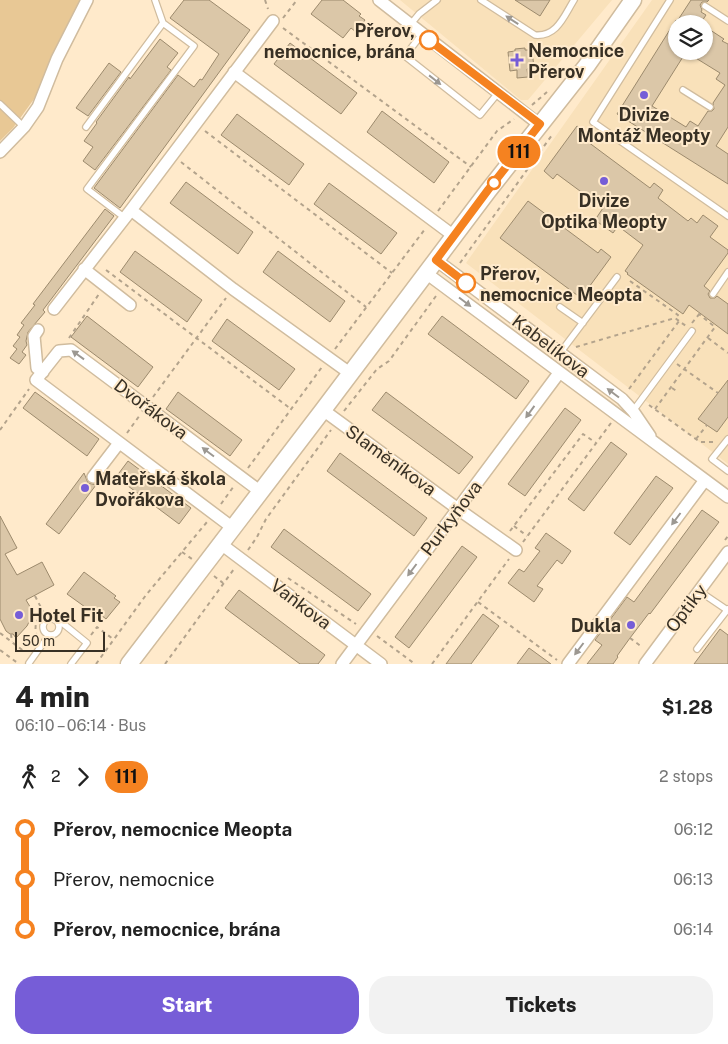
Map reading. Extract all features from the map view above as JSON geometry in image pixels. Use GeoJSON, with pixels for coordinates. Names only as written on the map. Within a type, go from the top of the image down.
{"type":"FeatureCollection","features":[{"type":"Feature","properties":{"kind":"main road"},"geometry":{"type":"LineString","coordinates":[[129,664],[351,374],[431,266],[588,64],[633,0]]}},
{"type":"Feature","properties":{"kind":"street"},"geometry":{"type":"LineString","coordinates":[[0,152],[24,127],[38,106],[57,59],[87,0]]}},
{"type":"Feature","properties":{"kind":"street"},"geometry":{"type":"LineString","coordinates":[[379,0],[540,124]]}},
{"type":"Feature","properties":{"kind":"street"},"geometry":{"type":"LineString","coordinates":[[54,309],[273,21]]}},
{"type":"Feature","properties":{"kind":"street"},"geometry":{"type":"LineString","coordinates":[[234,72],[454,236]]}},
{"type":"Feature","properties":{"kind":"street"},"geometry":{"type":"LineString","coordinates":[[128,214],[351,374]]}},
{"type":"Feature","properties":{"kind":"street","name":"Kabelíkova"},"geometry":{"type":"LineString","coordinates":[[431,266],[560,353],[622,399],[656,443]]}},
{"type":"Feature","properties":{"kind":"street","name":"Kabelíkova"},"geometry":{"type":"LineString","coordinates":[[431,266],[559,373],[728,497]]}},
{"type":"Feature","properties":{"kind":"street"},"geometry":{"type":"LineString","coordinates":[[84,269],[130,305]]}},
{"type":"Feature","properties":{"kind":"street"},"geometry":{"type":"LineString","coordinates":[[38,330],[34,336],[39,376],[120,443],[233,528]]}},
{"type":"Feature","properties":{"kind":"street"},"geometry":{"type":"LineString","coordinates":[[39,376],[59,351],[66,349]]}},
{"type":"Feature","properties":{"kind":"street","name":"Dvořákova"},"geometry":{"type":"LineString","coordinates":[[66,349],[71,350],[261,492]]}},
{"type":"Feature","properties":{"kind":"street","name":"Purkyňova"},"geometry":{"type":"LineString","coordinates":[[342,664],[559,373]]}},
{"type":"Feature","properties":{"kind":"street","name":"Slaměníkova"},"geometry":{"type":"LineString","coordinates":[[323,410],[516,550]]}},
{"type":"Feature","properties":{"kind":"street"},"geometry":{"type":"LineString","coordinates":[[626,421],[633,411]]}},
{"type":"Feature","properties":{"kind":"street"},"geometry":{"type":"LineString","coordinates":[[93,477],[120,443]]}},
{"type":"Feature","properties":{"kind":"street"},"geometry":{"type":"LineString","coordinates":[[568,664],[706,480]]}},
{"type":"Feature","properties":{"kind":"street","name":"Vaňkova"},"geometry":{"type":"LineString","coordinates":[[221,544],[381,664]]}},
{"type":"Feature","properties":{"kind":"street","name":"Optiky"},"geometry":{"type":"LineString","coordinates":[[646,663],[728,552]]}},
{"type":"Feature","properties":{"kind":"lane"},"geometry":{"type":"LineString","coordinates":[[128,214],[87,189],[194,46],[163,23],[155,0]]}},
{"type":"Feature","properties":{"kind":"lane"},"geometry":{"type":"LineString","coordinates":[[410,25],[418,14],[437,0]]}},
{"type":"Feature","properties":{"kind":"lane"},"geometry":{"type":"LineString","coordinates":[[481,0],[535,35],[545,36],[556,28],[574,0]]}},
{"type":"Feature","properties":{"kind":"lane"},"geometry":{"type":"LineString","coordinates":[[670,0],[593,122],[728,216]]}},
{"type":"Feature","properties":{"kind":"lane"},"geometry":{"type":"LineString","coordinates":[[705,6],[728,21]]}},
{"type":"Feature","properties":{"kind":"lane"},"geometry":{"type":"LineString","coordinates":[[86,127],[163,23]]}},
{"type":"Feature","properties":{"kind":"lane"},"geometry":{"type":"LineString","coordinates":[[422,34],[405,56],[480,115],[498,93]]}},
{"type":"Feature","properties":{"kind":"lane"},"geometry":{"type":"LineString","coordinates":[[683,90],[710,107]]}},
{"type":"Feature","properties":{"kind":"lane"},"geometry":{"type":"LineString","coordinates":[[0,104],[24,127]]}},
{"type":"Feature","properties":{"kind":"lane"},"geometry":{"type":"LineString","coordinates":[[713,294],[728,272]]}},
{"type":"Feature","properties":{"kind":"lane"},"geometry":{"type":"LineString","coordinates":[[560,353],[617,277]]}},
{"type":"Feature","properties":{"kind":"lane"},"geometry":{"type":"LineString","coordinates":[[560,307],[583,323]]}},
{"type":"Feature","properties":{"kind":"lane"},"geometry":{"type":"LineString","coordinates":[[633,411],[692,331]]}},
{"type":"Feature","properties":{"kind":"lane"},"geometry":{"type":"LineString","coordinates":[[728,439],[712,459],[728,471]]}},
{"type":"Feature","properties":{"kind":"lane"},"geometry":{"type":"LineString","coordinates":[[698,649],[727,609],[699,591]]}},
{"type":"Feature","properties":{"kind":"lane"},"geometry":{"type":"LineString","coordinates":[[49,635],[43,629],[46,617],[52,618],[59,623],[61,622],[87,643],[71,664]]}},
{"type":"Feature","properties":{"kind":"lane"},"geometry":{"type":"LineString","coordinates":[[28,663],[49,635],[58,631],[59,623]]}},
{"type":"Feature","properties":{"kind":"path"},"geometry":{"type":"LineString","coordinates":[[297,0],[279,24],[471,167]]}},
{"type":"Feature","properties":{"kind":"path"},"geometry":{"type":"LineString","coordinates":[[96,664],[146,595],[214,514],[498,131],[549,90]]}},
{"type":"Feature","properties":{"kind":"path"},"geometry":{"type":"LineString","coordinates":[[195,123],[392,273]]}},
{"type":"Feature","properties":{"kind":"path"},"geometry":{"type":"LineString","coordinates":[[172,154],[366,307]]}},
{"type":"Feature","properties":{"kind":"path"},"geometry":{"type":"LineString","coordinates":[[92,259],[291,409]]}},
{"type":"Feature","properties":{"kind":"path"},"geometry":{"type":"LineString","coordinates":[[630,281],[678,315],[675,318]]}},
{"type":"Feature","properties":{"kind":"path"},"geometry":{"type":"LineString","coordinates":[[66,349],[67,340],[105,286]]}},
{"type":"Feature","properties":{"kind":"path"},"geometry":{"type":"LineString","coordinates":[[120,443],[233,289]]}},
{"type":"Feature","properties":{"kind":"path"},"geometry":{"type":"LineString","coordinates":[[344,413],[377,369],[389,361],[439,292]]}},
{"type":"Feature","properties":{"kind":"path"},"geometry":{"type":"LineString","coordinates":[[656,409],[716,327],[699,314],[689,328],[679,321],[628,390],[700,442],[714,442],[722,447]]}},
{"type":"Feature","properties":{"kind":"path"},"geometry":{"type":"LineString","coordinates":[[708,338],[728,353]]}},
{"type":"Feature","properties":{"kind":"path"},"geometry":{"type":"LineString","coordinates":[[671,360],[718,393]]}},
{"type":"Feature","properties":{"kind":"path"},"geometry":{"type":"LineString","coordinates":[[0,430],[39,376]]}},
{"type":"Feature","properties":{"kind":"path"},"geometry":{"type":"LineString","coordinates":[[671,387],[678,392]]}},
{"type":"Feature","properties":{"kind":"path"},"geometry":{"type":"LineString","coordinates":[[696,439],[707,425]]}},
{"type":"Feature","properties":{"kind":"path"},"geometry":{"type":"LineString","coordinates":[[246,554],[258,537],[266,519],[335,426]]}},
{"type":"Feature","properties":{"kind":"path"},"geometry":{"type":"LineString","coordinates":[[508,534],[582,434],[596,443]]}},
{"type":"Feature","properties":{"kind":"path"},"geometry":{"type":"LineString","coordinates":[[514,526],[527,536]]}},
{"type":"Feature","properties":{"kind":"path"},"geometry":{"type":"LineString","coordinates":[[182,552],[197,563]]}},
{"type":"Feature","properties":{"kind":"path"},"geometry":{"type":"LineString","coordinates":[[165,664],[236,566]]}},
{"type":"Feature","properties":{"kind":"path"},"geometry":{"type":"LineString","coordinates":[[208,571],[223,583]]}},
{"type":"Feature","properties":{"kind":"path"},"geometry":{"type":"LineString","coordinates":[[288,578],[360,627]]}},
{"type":"Feature","properties":{"kind":"path"},"geometry":{"type":"LineString","coordinates":[[35,596],[46,617],[39,617],[35,622],[37,637]]}},
{"type":"Feature","properties":{"kind":"path"},"geometry":{"type":"LineString","coordinates":[[478,602],[562,664]]}},
{"type":"Feature","properties":{"kind":"path"},"geometry":{"type":"LineString","coordinates":[[0,633],[24,653],[31,645]]}},
{"type":"Feature","properties":{"kind":"path"},"geometry":{"type":"LineString","coordinates":[[11,634],[12,643]]}},
{"type":"Feature","properties":{"kind":"path"},"geometry":{"type":"LineString","coordinates":[[376,635],[415,664]]}},
{"type":"Feature","properties":{"kind":"path"},"geometry":{"type":"LineString","coordinates":[[630,638],[644,648]]}},
{"type":"Feature","properties":{"kind":"path"},"geometry":{"type":"LineString","coordinates":[[0,650],[19,664]]}},
{"type":"Feature","properties":{"kind":"shaded area"},"geometry":{"type":"Polygon","coordinates":[[[0,0],[81,0],[34,99],[13,128],[0,141],[0,0]]]}},
{"type":"Feature","properties":{"kind":"shaded area","name":"Nemocnice Přerov"},"geometry":{"type":"Polygon","coordinates":[[[400,0],[612,0],[528,100],[521,100],[400,0]]]}},
{"type":"Feature","properties":{"kind":"shaded area"},"geometry":{"type":"Polygon","coordinates":[[[652,0],[728,0],[728,464],[466,263],[652,0]]]}},
{"type":"Feature","properties":{"kind":"building"},"geometry":{"type":"Polygon","coordinates":[[[184,0],[209,0],[250,30],[120,208],[94,188],[178,75],[194,87],[200,79],[202,80],[219,54],[170,18],[184,0]]]}},
{"type":"Feature","properties":{"kind":"building"},"geometry":{"type":"Polygon","coordinates":[[[322,0],[343,0],[361,14],[359,16],[365,20],[356,32],[351,28],[343,38],[311,14],[322,0]]]}},
{"type":"Feature","properties":{"kind":"building"},"geometry":{"type":"Polygon","coordinates":[[[515,0],[550,0],[540,16],[515,0]]]}},
{"type":"Feature","properties":{"kind":"building","name":"Divize Montáž Meopty"},"geometry":{"type":"Polygon","coordinates":[[[691,0],[709,0],[702,2],[700,5],[701,12],[706,15],[681,15],[691,0]]]}},
{"type":"Feature","properties":{"kind":"building","name":"Divize Montáž Meopty"},"geometry":{"type":"Polygon","coordinates":[[[713,32],[728,44],[728,127],[716,146],[728,154],[728,184],[617,114],[668,33],[668,60],[681,60],[652,106],[686,127],[690,121],[698,126],[708,111],[714,109],[713,103],[725,85],[716,79],[720,73],[699,60],[713,60],[713,32]]]}},
{"type":"Feature","properties":{"kind":"building"},"geometry":{"type":"Polygon","coordinates":[[[160,39],[178,53],[167,67],[171,70],[95,170],[83,161],[93,147],[84,141],[129,77],[130,79],[160,39]]]}},
{"type":"Feature","properties":{"kind":"building"},"geometry":{"type":"Polygon","coordinates":[[[290,43],[357,93],[341,114],[274,64],[290,43]]]}},
{"type":"Feature","properties":{"kind":"building"},"geometry":{"type":"Polygon","coordinates":[[[525,48],[525,50],[532,50],[534,68],[527,69],[528,77],[517,78],[517,70],[510,71],[508,52],[525,48]]]}},
{"type":"Feature","properties":{"kind":"building"},"geometry":{"type":"Polygon","coordinates":[[[109,63],[121,72],[88,116],[76,108],[109,63]]]}},
{"type":"Feature","properties":{"kind":"building"},"geometry":{"type":"Polygon","coordinates":[[[382,111],[449,162],[434,183],[367,132],[382,111]]]}},
{"type":"Feature","properties":{"kind":"building"},"geometry":{"type":"Polygon","coordinates":[[[237,114],[304,164],[289,185],[221,135],[237,114]]]}},
{"type":"Feature","properties":{"kind":"building"},"geometry":{"type":"Polygon","coordinates":[[[577,126],[588,134],[584,139],[650,188],[654,183],[663,190],[658,198],[688,221],[691,218],[697,223],[703,215],[718,226],[710,237],[728,250],[728,253],[704,286],[710,291],[708,294],[710,298],[717,296],[728,304],[728,334],[689,305],[683,314],[627,274],[625,271],[643,245],[618,226],[613,233],[595,220],[603,208],[557,174],[553,179],[544,171],[577,126]]]}},
{"type":"Feature","properties":{"kind":"building"},"geometry":{"type":"Polygon","coordinates":[[[186,182],[253,232],[238,254],[170,203],[186,182]]]}},
{"type":"Feature","properties":{"kind":"building"},"geometry":{"type":"Polygon","coordinates":[[[329,183],[397,233],[381,254],[314,204],[329,183]]]}},
{"type":"Feature","properties":{"kind":"building","name":"Divize Optika Meopty"},"geometry":{"type":"Polygon","coordinates":[[[528,201],[598,253],[601,249],[611,257],[581,298],[500,238],[528,201]]]}},
{"type":"Feature","properties":{"kind":"building"},"geometry":{"type":"Polygon","coordinates":[[[105,209],[114,216],[43,310],[45,312],[28,332],[27,345],[22,352],[26,355],[19,364],[10,358],[17,349],[13,346],[20,337],[17,335],[24,325],[21,323],[35,305],[33,304],[105,209]]]}},
{"type":"Feature","properties":{"kind":"building"},"geometry":{"type":"Polygon","coordinates":[[[135,251],[202,300],[187,322],[120,272],[135,251]]]}},
{"type":"Feature","properties":{"kind":"building"},"geometry":{"type":"Polygon","coordinates":[[[278,251],[345,301],[330,322],[263,272],[278,251]]]}},
{"type":"Feature","properties":{"kind":"building"},"geometry":{"type":"Polygon","coordinates":[[[87,316],[153,367],[138,387],[71,337],[87,316]]]}},
{"type":"Feature","properties":{"kind":"building"},"geometry":{"type":"Polygon","coordinates":[[[442,316],[529,381],[516,399],[428,334],[442,316]]]}},
{"type":"Feature","properties":{"kind":"building"},"geometry":{"type":"Polygon","coordinates":[[[227,319],[295,369],[279,390],[212,341],[227,319]]]}},
{"type":"Feature","properties":{"kind":"building"},"geometry":{"type":"Polygon","coordinates":[[[728,380],[728,417],[717,432],[698,419],[728,380]]]}},
{"type":"Feature","properties":{"kind":"building"},"geometry":{"type":"Polygon","coordinates":[[[35,392],[99,439],[87,456],[23,408],[35,392]]]}},
{"type":"Feature","properties":{"kind":"building"},"geometry":{"type":"Polygon","coordinates":[[[178,392],[242,440],[230,456],[166,409],[178,392]]]}},
{"type":"Feature","properties":{"kind":"building"},"geometry":{"type":"Polygon","coordinates":[[[386,392],[473,457],[459,474],[372,410],[386,392]]]}},
{"type":"Feature","properties":{"kind":"building"},"geometry":{"type":"Polygon","coordinates":[[[565,408],[581,420],[525,496],[508,484],[565,408]]]}},
{"type":"Feature","properties":{"kind":"building"},"geometry":{"type":"Polygon","coordinates":[[[611,442],[627,454],[584,511],[568,499],[611,442]]]}},
{"type":"Feature","properties":{"kind":"building"},"geometry":{"type":"Polygon","coordinates":[[[340,453],[427,518],[414,536],[327,471],[340,453]]]}},
{"type":"Feature","properties":{"kind":"building"},"geometry":{"type":"Polygon","coordinates":[[[128,461],[191,508],[179,524],[116,477],[128,461]]]}},
{"type":"Feature","properties":{"kind":"building"},"geometry":{"type":"Polygon","coordinates":[[[84,473],[88,483],[96,485],[59,534],[46,524],[84,473]]]}},
{"type":"Feature","properties":{"kind":"building"},"geometry":{"type":"Polygon","coordinates":[[[656,476],[673,488],[630,545],[614,533],[656,476]]]}},
{"type":"Feature","properties":{"kind":"building"},"geometry":{"type":"Polygon","coordinates":[[[702,510],[719,522],[630,638],[613,664],[587,664],[602,645],[595,640],[627,597],[634,602],[702,510]]]}},
{"type":"Feature","properties":{"kind":"building"},"geometry":{"type":"Polygon","coordinates":[[[0,516],[17,548],[5,554],[17,575],[42,562],[54,585],[26,600],[32,610],[31,618],[27,626],[16,638],[13,634],[6,631],[0,619],[0,516]]]}},
{"type":"Feature","properties":{"kind":"building"},"geometry":{"type":"Polygon","coordinates":[[[284,529],[371,594],[358,611],[271,547],[284,529]]]}},
{"type":"Feature","properties":{"kind":"building"},"geometry":{"type":"Polygon","coordinates":[[[546,533],[571,551],[562,564],[557,560],[537,586],[543,589],[534,602],[508,583],[519,569],[524,572],[540,551],[535,548],[546,533]]]}},
{"type":"Feature","properties":{"kind":"building"},"geometry":{"type":"Polygon","coordinates":[[[462,546],[477,557],[409,648],[395,637],[462,546]]]}},
{"type":"Feature","properties":{"kind":"building"},"geometry":{"type":"Polygon","coordinates":[[[84,572],[116,596],[114,598],[120,602],[106,619],[101,615],[99,617],[67,594],[84,572]]]}},
{"type":"Feature","properties":{"kind":"building"},"geometry":{"type":"Polygon","coordinates":[[[239,590],[325,655],[318,664],[300,664],[225,608],[239,590]]]}},
{"type":"Feature","properties":{"kind":"building"},"geometry":{"type":"Polygon","coordinates":[[[483,614],[499,626],[471,664],[446,664],[483,614]]]}},
{"type":"Feature","properties":{"kind":"building"},"geometry":{"type":"Polygon","coordinates":[[[720,629],[728,635],[728,664],[694,664],[720,629]]]}},
{"type":"Feature","properties":{"kind":"building"},"geometry":{"type":"Polygon","coordinates":[[[529,648],[551,664],[517,664],[529,648]]]}},
{"type":"Feature","properties":{"kind":"bus line","name":"111"},"geometry":{"type":"LineString","coordinates":[[429,40],[540,124],[436,260],[466,283]]}},
{"type":"Feature","properties":{"kind":"place","name":"Přerov, nemocnice, brána"},"geometry":{"type":"Point","coordinates":[429,40]}},
{"type":"Feature","properties":{"kind":"place","name":"Nemocnice Přerov"},"geometry":{"type":"Point","coordinates":[517,60]}},
{"type":"Feature","properties":{"kind":"place","name":"Divize Montáž Meopty"},"geometry":{"type":"Point","coordinates":[644,95]}},
{"type":"Feature","properties":{"kind":"place","name":"Divize Optika Meopty"},"geometry":{"type":"Point","coordinates":[604,181]}},
{"type":"Feature","properties":{"kind":"place","name":"Přerov, nemocnice Meopta"},"geometry":{"type":"Point","coordinates":[466,283]}},
{"type":"Feature","properties":{"kind":"place","name":"Mateřská škola Dvořákova"},"geometry":{"type":"Point","coordinates":[85,488]}},
{"type":"Feature","properties":{"kind":"place","name":"Hotel Fit"},"geometry":{"type":"Point","coordinates":[19,615]}},
{"type":"Feature","properties":{"kind":"place","name":"Dukla"},"geometry":{"type":"Point","coordinates":[631,625]}}]}
